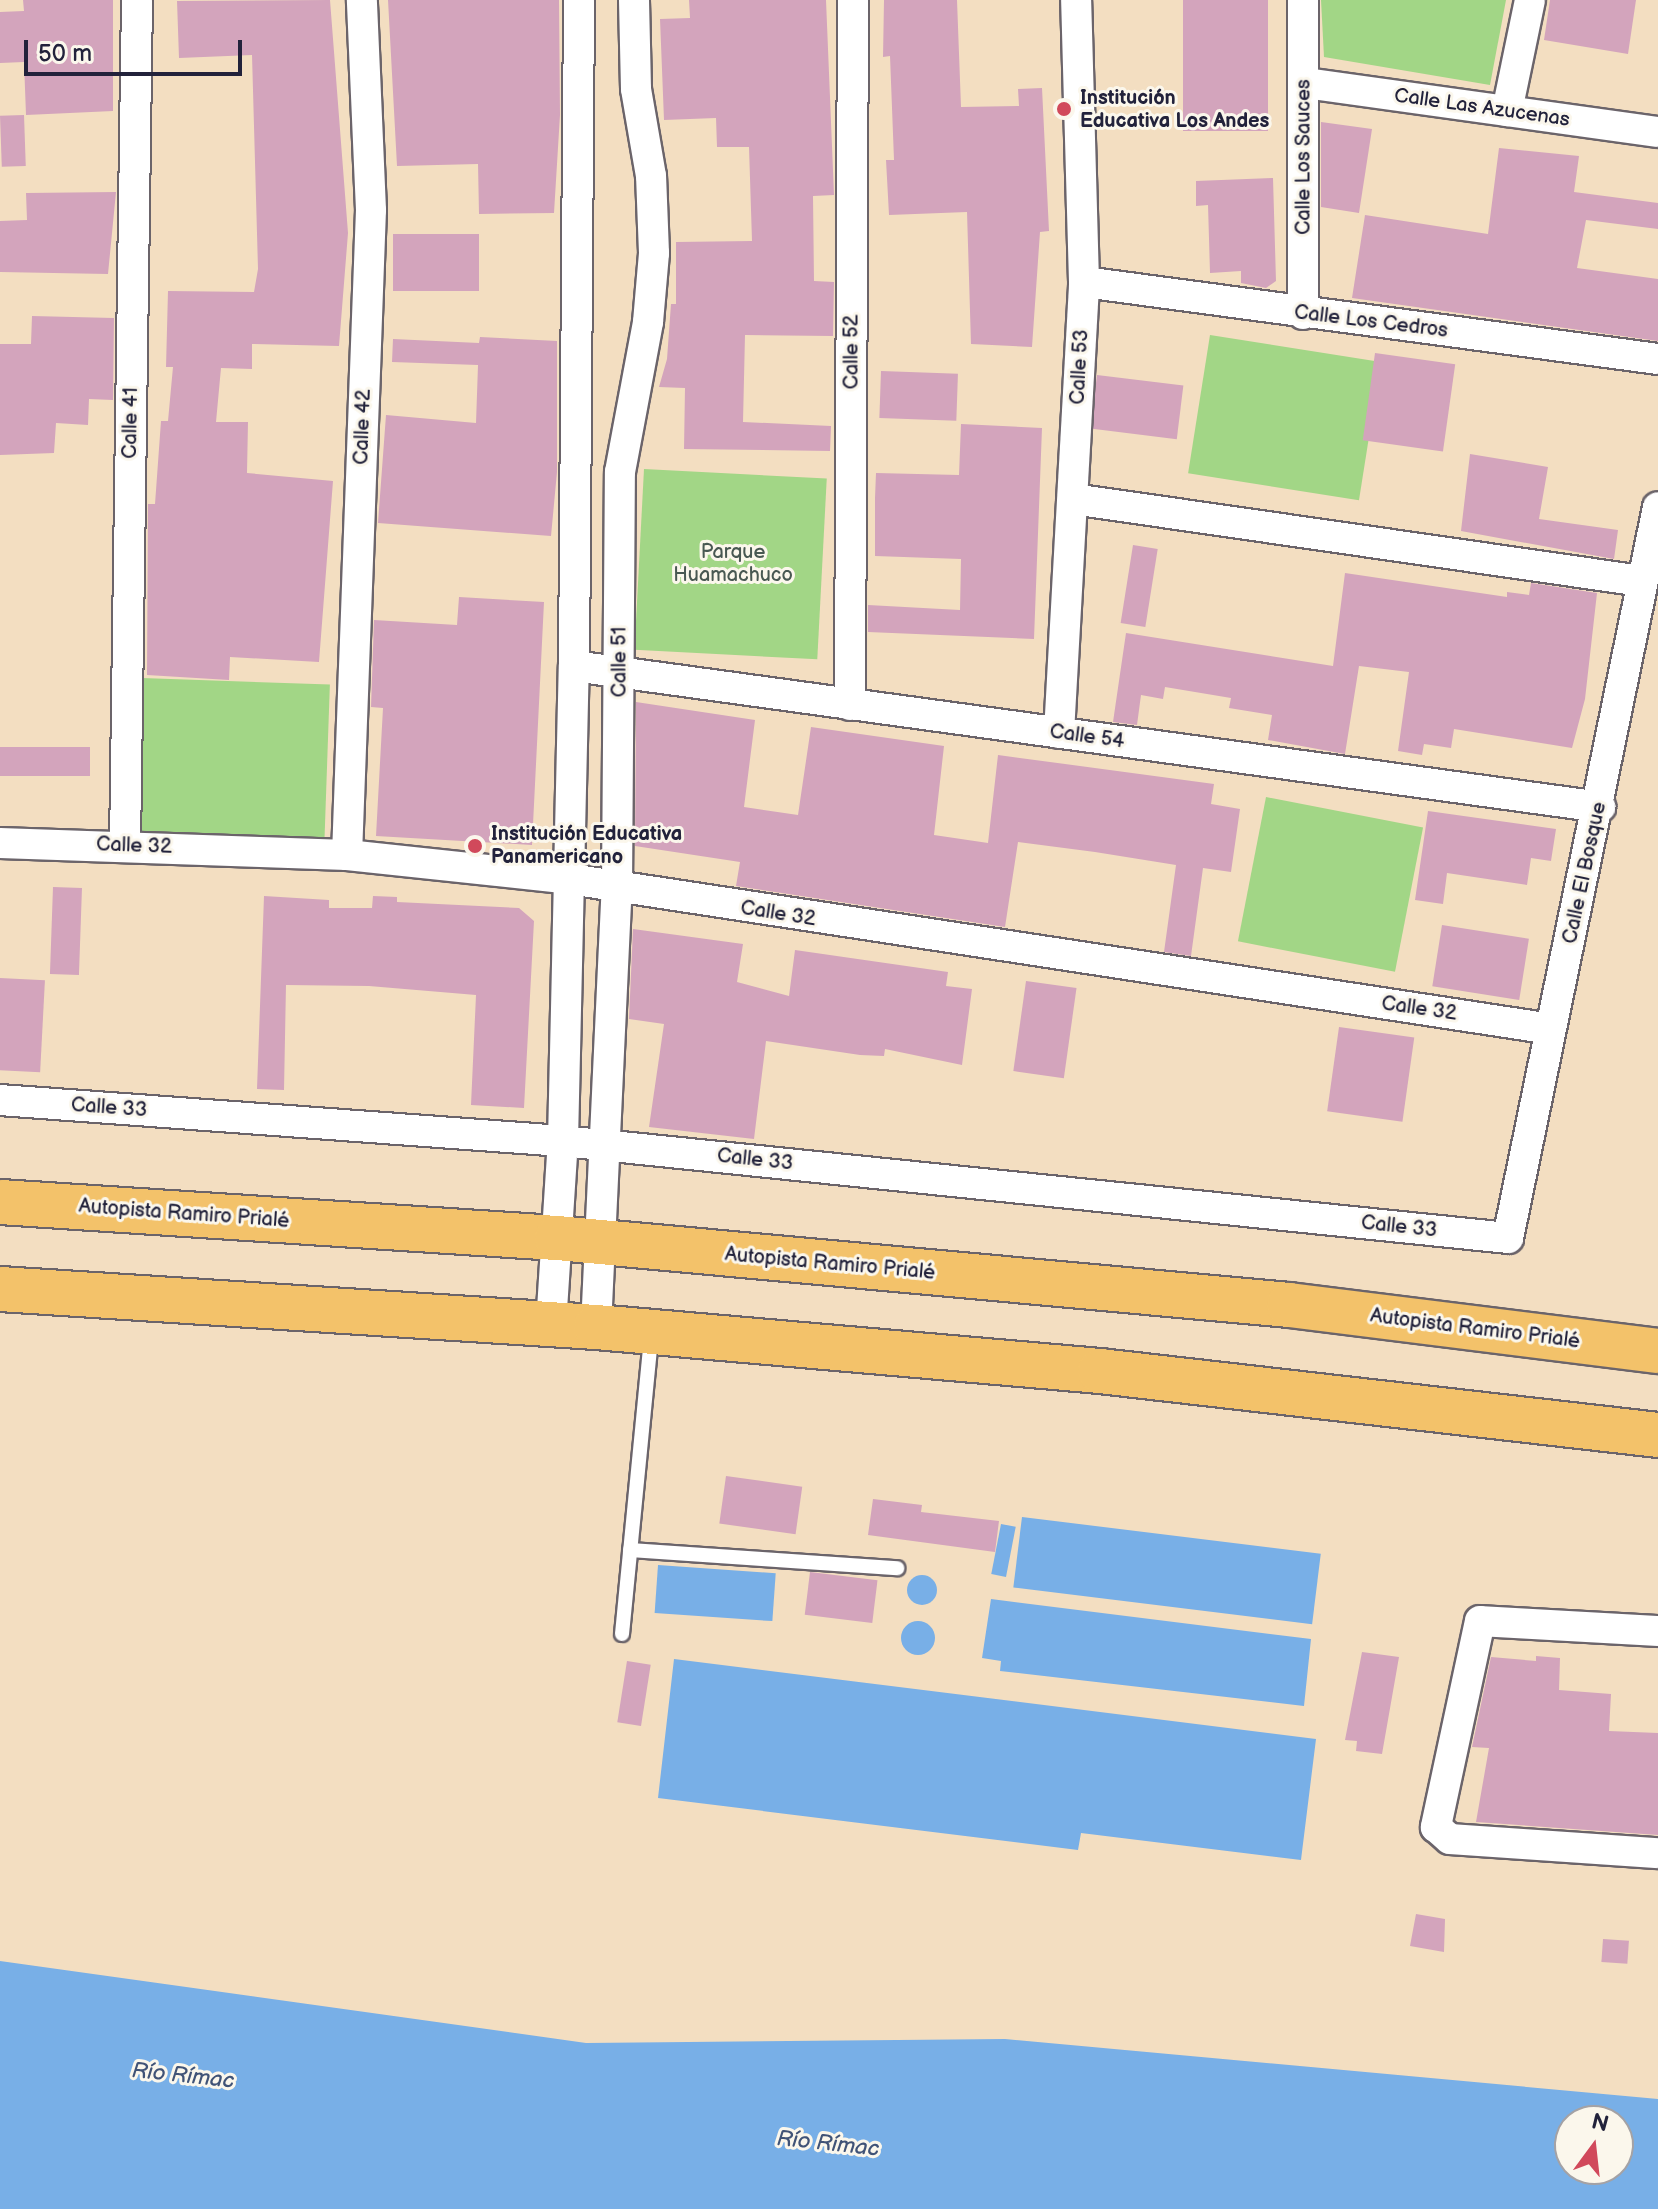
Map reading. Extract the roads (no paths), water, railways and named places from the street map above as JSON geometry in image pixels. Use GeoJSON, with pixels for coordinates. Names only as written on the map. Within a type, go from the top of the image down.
{"type":"FeatureCollection","features":[{"type":"Feature","properties":{"kind":"highway","name":"Autopista Ramiro Prialé"},"geometry":{"type":"LineString","coordinates":[[0,1202],[557,1238],[1289,1305],[1658,1351]]}},
{"type":"Feature","properties":{"kind":"highway"},"geometry":{"type":"LineString","coordinates":[[0,1289],[596,1327],[1100,1371],[1658,1435]]}},
{"type":"Feature","properties":{"kind":"street","name":"Calle 41"},"geometry":{"type":"LineString","coordinates":[[125,846],[137,0]]}},
{"type":"Feature","properties":{"kind":"street","name":"Calle 42"},"geometry":{"type":"LineString","coordinates":[[347,855],[371,210],[362,0]]}},
{"type":"Feature","properties":{"kind":"street"},"geometry":{"type":"LineString","coordinates":[[551,1325],[563,1141],[570,879],[579,0]]}},
{"type":"Feature","properties":{"kind":"street","name":"Calle 51"},"geometry":{"type":"LineString","coordinates":[[596,1327],[608,1146],[617,889],[620,472],[648,322],[654,253],[651,176],[636,89],[634,0]]}},
{"type":"Feature","properties":{"kind":"street","name":"Calle 52"},"geometry":{"type":"LineString","coordinates":[[850,705],[853,0]]}},
{"type":"Feature","properties":{"kind":"street","name":"Calle 53"},"geometry":{"type":"LineString","coordinates":[[1059,733],[1084,282],[1076,0]]}},
{"type":"Feature","properties":{"kind":"street","name":"Calle Los Sauces"},"geometry":{"type":"LineString","coordinates":[[1303,0],[1303,314]]}},
{"type":"Feature","properties":{"kind":"street"},"geometry":{"type":"LineString","coordinates":[[1507,111],[1530,0]]}},
{"type":"Feature","properties":{"kind":"street","name":"Calle Las Azucenas"},"geometry":{"type":"LineString","coordinates":[[1305,83],[1658,132]]}},
{"type":"Feature","properties":{"kind":"street","name":"Calle Los Cedros"},"geometry":{"type":"LineString","coordinates":[[1084,282],[1303,314],[1658,359]]}},
{"type":"Feature","properties":{"kind":"street"},"geometry":{"type":"LineString","coordinates":[[1073,499],[1641,581]]}},
{"type":"Feature","properties":{"kind":"street","name":"Calle El Bosque"},"geometry":{"type":"LineString","coordinates":[[1508,1238],[1600,807],[1641,581],[1658,507]]}},
{"type":"Feature","properties":{"kind":"street","name":"Calle 54"},"geometry":{"type":"LineString","coordinates":[[574,666],[1600,807]]}},
{"type":"Feature","properties":{"kind":"street","name":"Calle 32"},"geometry":{"type":"LineString","coordinates":[[0,843],[347,855],[570,879],[617,889],[1551,1029]]}},
{"type":"Feature","properties":{"kind":"street","name":"Calle 33"},"geometry":{"type":"LineString","coordinates":[[0,1100],[563,1141],[1508,1238]]}},
{"type":"Feature","properties":{"kind":"street"},"geometry":{"type":"LineString","coordinates":[[1658,1631],[1480,1621],[1436,1827],[1450,1839],[1658,1853]]}},
{"type":"Feature","properties":{"kind":"lane"},"geometry":{"type":"LineString","coordinates":[[622,1634],[651,1332]]}},
{"type":"Feature","properties":{"kind":"lane"},"geometry":{"type":"LineString","coordinates":[[630,1550],[897,1568]]}},
{"type":"Feature","properties":{"kind":"water"},"geometry":{"type":"Polygon","coordinates":[[[1022,1517],[1321,1554],[1312,1624],[1013,1587],[1022,1517]]]}},
{"type":"Feature","properties":{"kind":"water"},"geometry":{"type":"Polygon","coordinates":[[[1001,1524],[1016,1527],[1006,1577],[991,1574],[1001,1524]]]}},
{"type":"Feature","properties":{"kind":"water"},"geometry":{"type":"Polygon","coordinates":[[[658,1565],[776,1573],[772,1621],[655,1613],[658,1565]]]}},
{"type":"Feature","properties":{"kind":"water"},"geometry":{"type":"Polygon","coordinates":[[[922,1575],[933,1579],[937,1590],[933,1601],[922,1605],[911,1601],[907,1590],[911,1579],[922,1575]]]}},
{"type":"Feature","properties":{"kind":"water"},"geometry":{"type":"Polygon","coordinates":[[[991,1599],[1311,1639],[1304,1706],[1000,1671],[1001,1661],[982,1658],[991,1599]]]}},
{"type":"Feature","properties":{"kind":"water"},"geometry":{"type":"Polygon","coordinates":[[[918,1621],[930,1626],[935,1638],[930,1650],[918,1655],[906,1650],[901,1638],[906,1626],[918,1621]]]}},
{"type":"Feature","properties":{"kind":"water"},"geometry":{"type":"Polygon","coordinates":[[[674,1659],[1316,1739],[1301,1860],[1081,1833],[1078,1850],[658,1798],[674,1659]]]}},
{"type":"Feature","properties":{"kind":"water","name":"Río Rímac"},"geometry":{"type":"Polygon","coordinates":[[[0,1961],[586,2043],[1005,2039],[1658,2099],[1658,2209],[0,2209],[0,1961]]]}},
{"type":"Feature","properties":{"kind":"place","name":"Institución Educativa Los Andes"},"geometry":{"type":"Point","coordinates":[1064,109]}},
{"type":"Feature","properties":{"kind":"place","name":"Institución Educativa Panamericano"},"geometry":{"type":"Point","coordinates":[475,846]}},
{"type":"Feature","properties":{"kind":"park label","name":"Parque Huamachuco"},"geometry":{"type":"Point","coordinates":[733,564]}}]}
